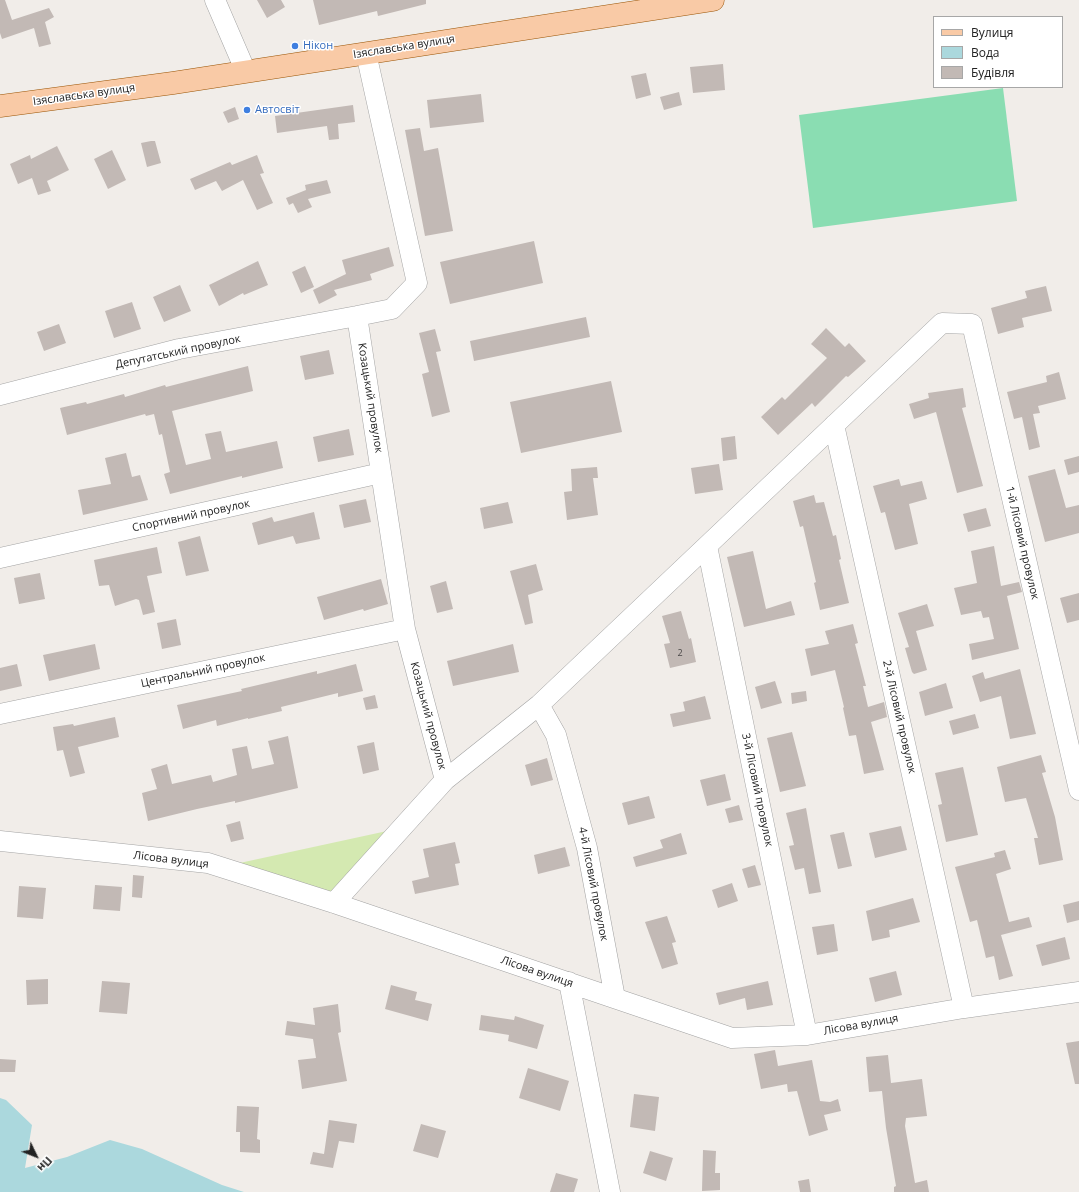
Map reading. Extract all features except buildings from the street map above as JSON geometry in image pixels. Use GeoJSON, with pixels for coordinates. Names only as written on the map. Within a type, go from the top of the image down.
{"type":"FeatureCollection","features":[{"type":"Feature","properties":{"kind":"main road","name":"Ізяславська вулиця"},"geometry":{"type":"LineString","coordinates":[[0,106],[246,72],[713,0]]}},
{"type":"Feature","properties":{"kind":"street"},"geometry":{"type":"LineString","coordinates":[[215,0],[246,72]]}},
{"type":"Feature","properties":{"kind":"street"},"geometry":{"type":"LineString","coordinates":[[357,316],[392,309],[417,283],[366,53]]}},
{"type":"Feature","properties":{"kind":"street","name":"Депутатський провулок"},"geometry":{"type":"LineString","coordinates":[[0,394],[179,349],[357,316]]}},
{"type":"Feature","properties":{"kind":"street","name":"Козацький провулок"},"geometry":{"type":"LineString","coordinates":[[357,316],[405,629],[445,780]]}},
{"type":"Feature","properties":{"kind":"street","name":"1-й Лісовий провулок"},"geometry":{"type":"LineString","coordinates":[[834,425],[942,323],[972,324],[1079,790]]}},
{"type":"Feature","properties":{"kind":"street"},"geometry":{"type":"LineString","coordinates":[[334,903],[445,780],[539,705],[834,425]]}},
{"type":"Feature","properties":{"kind":"street","name":"2-й Лісовий провулок"},"geometry":{"type":"LineString","coordinates":[[834,425],[964,1008]]}},
{"type":"Feature","properties":{"kind":"street","name":"Спортивний провулок"},"geometry":{"type":"LineString","coordinates":[[0,558],[382,473]]}},
{"type":"Feature","properties":{"kind":"street","name":"3-й Лісовий провулок"},"geometry":{"type":"LineString","coordinates":[[707,546],[807,1034]]}},
{"type":"Feature","properties":{"kind":"street","name":"Центральний провулок"},"geometry":{"type":"LineString","coordinates":[[0,714],[405,629]]}},
{"type":"Feature","properties":{"kind":"street","name":"4-й Лісовий провулок"},"geometry":{"type":"LineString","coordinates":[[539,705],[556,735],[588,848],[615,998]]}},
{"type":"Feature","properties":{"kind":"street","name":"Лісова вулиця"},"geometry":{"type":"LineString","coordinates":[[0,841],[208,863],[334,903],[732,1038],[807,1034],[964,1008],[1079,992]]}},
{"type":"Feature","properties":{"kind":"street"},"geometry":{"type":"LineString","coordinates":[[569,982],[610,1192]]}},
{"type":"Feature","properties":{"kind":"green space"},"geometry":{"type":"Polygon","coordinates":[[[1003,88],[1017,201],[813,228],[799,115],[1003,88]]]}},
{"type":"Feature","properties":{"kind":"green space"},"geometry":{"type":"Polygon","coordinates":[[[387,831],[331,894],[235,864],[387,831]]]}},
{"type":"Feature","properties":{"kind":"water"},"geometry":{"type":"Polygon","coordinates":[[[0,1098],[6,1100],[32,1125],[25,1168],[67,1157],[110,1140],[142,1149],[222,1185],[244,1192],[0,1192],[0,1098]]]}},
{"type":"Feature","properties":{"kind":"place","name":"Нікон"},"geometry":{"type":"Point","coordinates":[295,46]}},
{"type":"Feature","properties":{"kind":"place","name":"Автосвіт"},"geometry":{"type":"Point","coordinates":[247,110]}}]}
